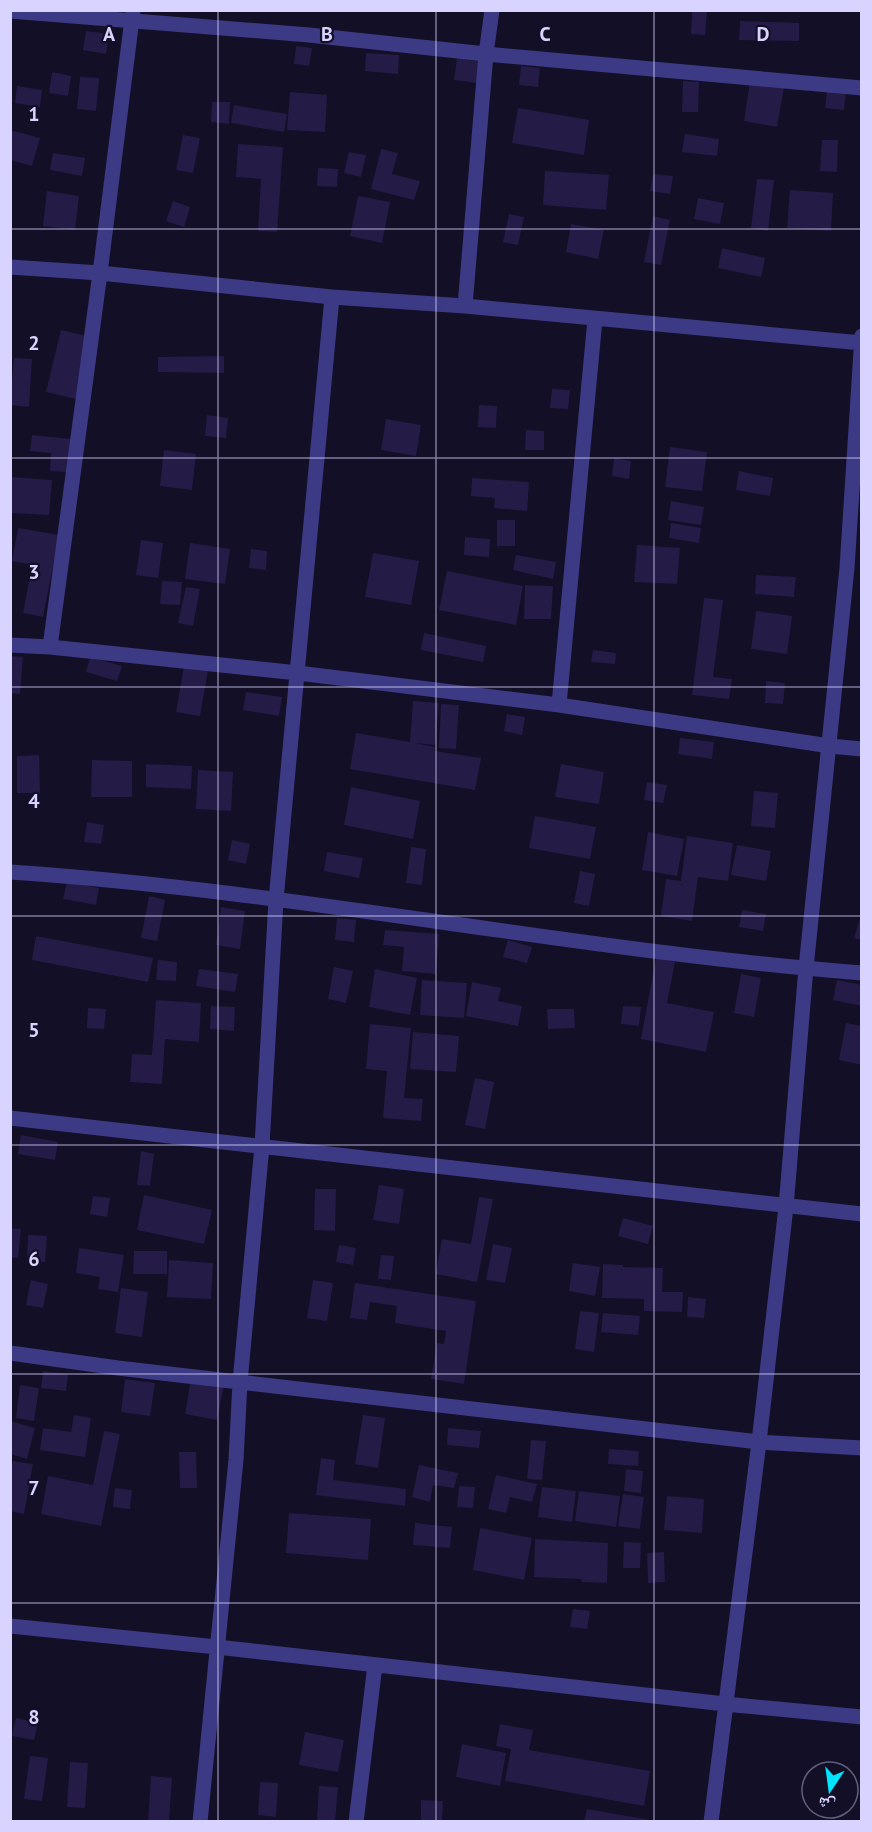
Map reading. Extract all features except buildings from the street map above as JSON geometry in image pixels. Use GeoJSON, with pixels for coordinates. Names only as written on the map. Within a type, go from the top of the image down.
{"type":"FeatureCollection","features":[{"type":"Feature","properties":{"kind":"street"},"geometry":{"type":"LineString","coordinates":[[465,306],[486,54],[492,10]]}},
{"type":"Feature","properties":{"kind":"street"},"geometry":{"type":"LineString","coordinates":[[10,11],[132,16],[486,54],[861,88]]}},
{"type":"Feature","properties":{"kind":"street"},"geometry":{"type":"LineString","coordinates":[[50,647],[132,16]]}},
{"type":"Feature","properties":{"kind":"street"},"geometry":{"type":"LineString","coordinates":[[10,267],[100,273],[332,297],[465,306],[861,343]]}},
{"type":"Feature","properties":{"kind":"street"},"geometry":{"type":"LineString","coordinates":[[200,1821],[236,1460],[240,1382],[262,1146],[276,900],[332,297]]}},
{"type":"Feature","properties":{"kind":"street"},"geometry":{"type":"LineString","coordinates":[[559,705],[595,319]]}},
{"type":"Feature","properties":{"kind":"street"},"geometry":{"type":"LineString","coordinates":[[711,1821],[786,1207],[806,968],[830,746],[854,569],[861,336]]}},
{"type":"Feature","properties":{"kind":"street"},"geometry":{"type":"LineString","coordinates":[[10,645],[50,647],[298,673],[559,705],[861,749]]}},
{"type":"Feature","properties":{"kind":"street"},"geometry":{"type":"LineString","coordinates":[[10,872],[160,886],[537,936],[861,973]]}},
{"type":"Feature","properties":{"kind":"street"},"geometry":{"type":"LineString","coordinates":[[10,1118],[861,1214]]}},
{"type":"Feature","properties":{"kind":"street"},"geometry":{"type":"LineString","coordinates":[[10,1353],[118,1368],[759,1442],[861,1448]]}},
{"type":"Feature","properties":{"kind":"street"},"geometry":{"type":"LineString","coordinates":[[10,1626],[861,1717]]}},
{"type":"Feature","properties":{"kind":"street"},"geometry":{"type":"LineString","coordinates":[[356,1821],[375,1665]]}}]}
